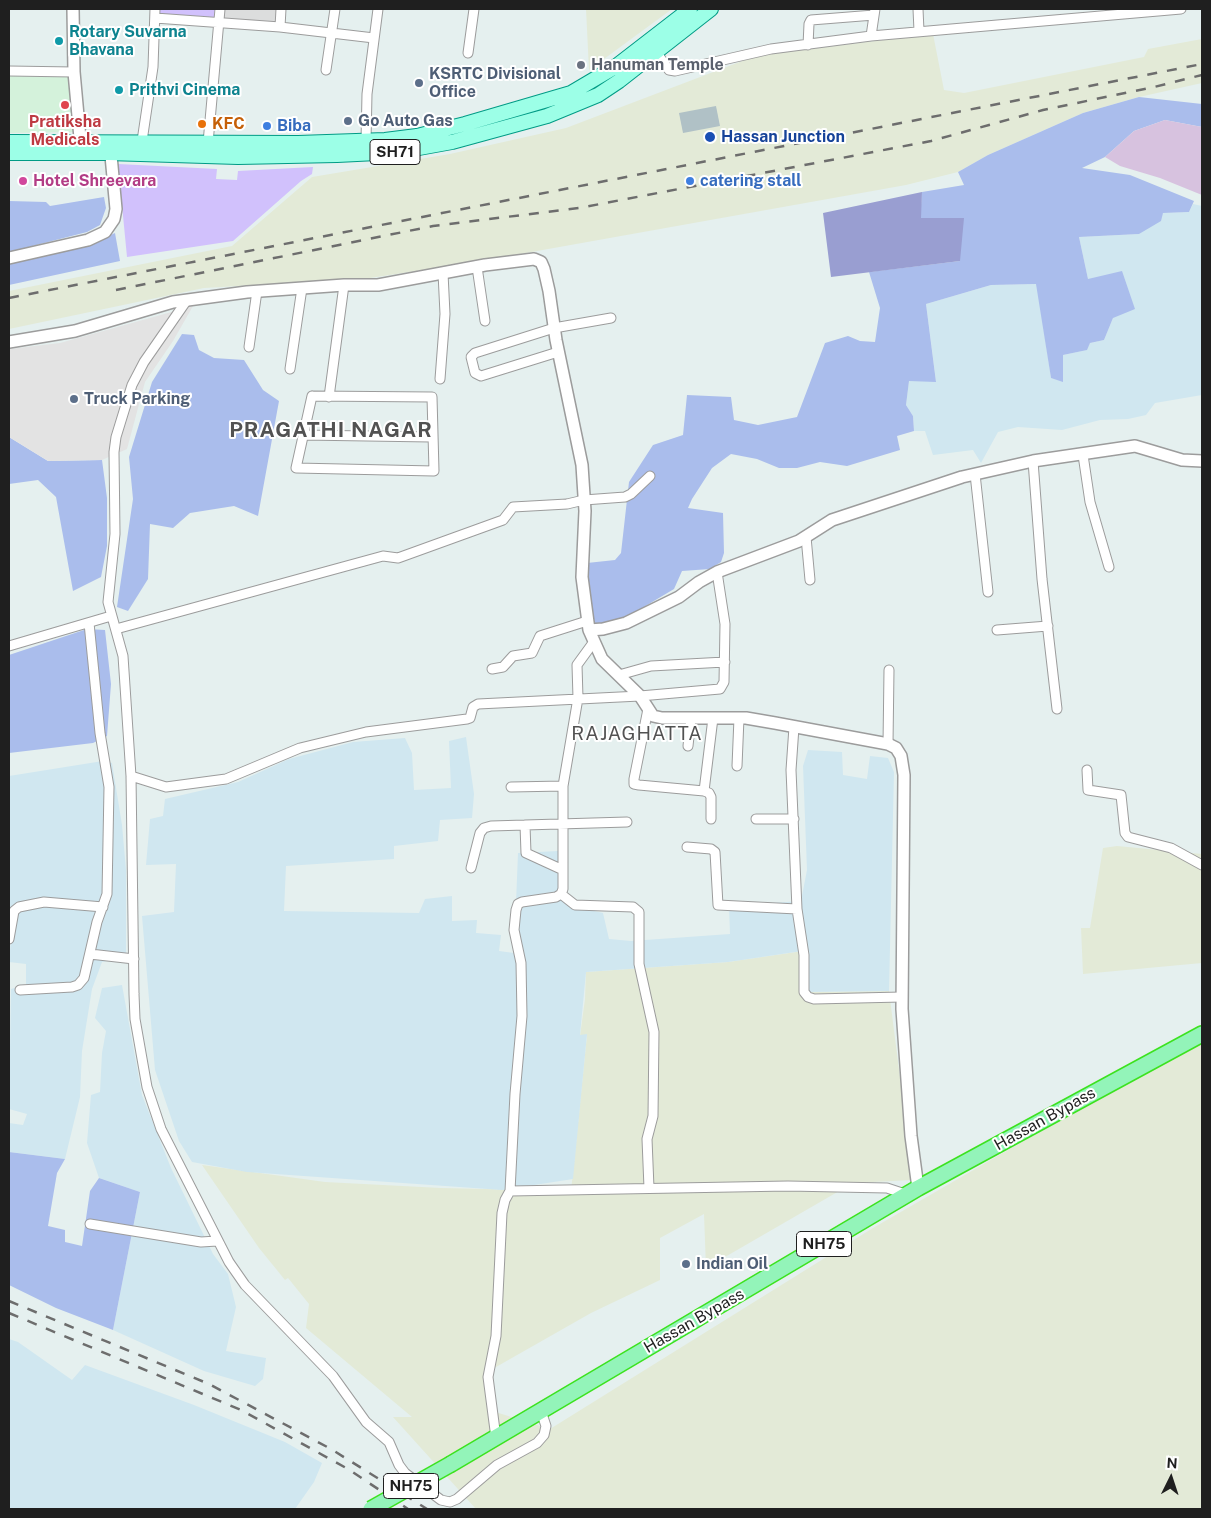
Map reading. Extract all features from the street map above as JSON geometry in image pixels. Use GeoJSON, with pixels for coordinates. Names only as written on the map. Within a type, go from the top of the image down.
{"type":"FeatureCollection","features":[{"type":"Feature","properties":{"kind":"highway","name":"Hassan Bypass"},"geometry":{"type":"LineString","coordinates":[[371,1509],[496,1438],[913,1192],[1202,1034]]}},
{"type":"Feature","properties":{"kind":"main road","name":"SH71"},"geometry":{"type":"LineString","coordinates":[[615,75],[690,9]]}},
{"type":"Feature","properties":{"kind":"main road","name":"SH71"},"geometry":{"type":"LineString","coordinates":[[9,142],[81,147],[397,152],[467,131],[615,75],[656,52],[711,9]]}},
{"type":"Feature","properties":{"kind":"main road","name":"SH71"},"geometry":{"type":"LineString","coordinates":[[110,147],[142,141],[208,150],[366,141],[467,131]]}},
{"type":"Feature","properties":{"kind":"main road","name":"SH71"},"geometry":{"type":"LineString","coordinates":[[9,153],[41,152],[81,147]]}},
{"type":"Feature","properties":{"kind":"street"},"geometry":{"type":"LineString","coordinates":[[73,9],[74,72],[81,147]]}},
{"type":"Feature","properties":{"kind":"street"},"geometry":{"type":"LineString","coordinates":[[208,150],[220,9]]}},
{"type":"Feature","properties":{"kind":"street"},"geometry":{"type":"LineString","coordinates":[[280,27],[281,9]]}},
{"type":"Feature","properties":{"kind":"street"},"geometry":{"type":"LineString","coordinates":[[326,70],[335,9]]}},
{"type":"Feature","properties":{"kind":"street"},"geometry":{"type":"LineString","coordinates":[[366,141],[367,94],[378,9]]}},
{"type":"Feature","properties":{"kind":"street"},"geometry":{"type":"LineString","coordinates":[[468,53],[474,9]]}},
{"type":"Feature","properties":{"kind":"street"},"geometry":{"type":"LineString","coordinates":[[918,9],[919,31]]}},
{"type":"Feature","properties":{"kind":"street"},"geometry":{"type":"LineString","coordinates":[[656,52],[669,70],[675,71],[743,54],[871,36],[1123,12],[1181,9]]}},
{"type":"Feature","properties":{"kind":"street"},"geometry":{"type":"LineString","coordinates":[[808,45],[809,24],[811,20],[875,12],[871,36]]}},
{"type":"Feature","properties":{"kind":"street"},"geometry":{"type":"LineString","coordinates":[[142,141],[152,67],[155,14],[374,38]]}},
{"type":"Feature","properties":{"kind":"street"},"geometry":{"type":"LineString","coordinates":[[9,71],[74,72]]}},
{"type":"Feature","properties":{"kind":"street"},"geometry":{"type":"LineString","coordinates":[[9,258],[88,240],[105,232],[114,219],[116,209],[110,147]]}},
{"type":"Feature","properties":{"kind":"street"},"geometry":{"type":"LineString","coordinates":[[9,342],[75,331],[173,302],[186,300],[257,291],[344,285],[378,285],[528,258],[540,262],[550,291],[558,352],[582,465],[584,500],[582,577],[588,626],[593,643],[602,659],[640,696],[653,716],[662,718],[739,718],[888,744],[896,748],[901,756],[904,775],[902,997],[913,1192],[877,1187],[788,1186],[510,1191]]}},
{"type":"Feature","properties":{"kind":"street"},"geometry":{"type":"LineString","coordinates":[[476,267],[485,322]]}},
{"type":"Feature","properties":{"kind":"street"},"geometry":{"type":"LineString","coordinates":[[440,379],[445,314],[444,273]]}},
{"type":"Feature","properties":{"kind":"street"},"geometry":{"type":"LineString","coordinates":[[329,397],[344,285]]}},
{"type":"Feature","properties":{"kind":"street"},"geometry":{"type":"LineString","coordinates":[[290,369],[302,288]]}},
{"type":"Feature","properties":{"kind":"street"},"geometry":{"type":"LineString","coordinates":[[249,347],[257,291]]}},
{"type":"Feature","properties":{"kind":"street"},"geometry":{"type":"LineString","coordinates":[[186,300],[144,362],[128,395],[116,437],[115,534],[108,582],[111,616],[124,656],[131,776],[135,1019],[147,1088],[161,1129],[228,1262],[245,1285],[333,1376],[366,1422],[389,1442],[399,1465],[441,1500],[450,1502],[457,1499],[497,1465],[537,1443],[544,1435],[546,1426],[540,1411]]}},
{"type":"Feature","properties":{"kind":"street"},"geometry":{"type":"LineString","coordinates":[[558,352],[482,376],[475,373],[471,357],[475,352],[554,328],[611,318]]}},
{"type":"Feature","properties":{"kind":"street"},"geometry":{"type":"LineString","coordinates":[[312,396],[329,397],[432,397],[431,437],[434,471],[296,468],[312,396]]}},
{"type":"Feature","properties":{"kind":"street"},"geometry":{"type":"LineString","coordinates":[[303,435],[431,437]]}},
{"type":"Feature","properties":{"kind":"street"},"geometry":{"type":"LineString","coordinates":[[492,669],[503,668],[513,656],[532,654],[540,636],[588,626],[603,629],[626,623],[679,597],[717,572],[806,537],[832,520],[975,474],[1033,461],[1135,446],[1182,460],[1202,461]]}},
{"type":"Feature","properties":{"kind":"street"},"geometry":{"type":"LineString","coordinates":[[1083,455],[1090,502],[1109,567]]}},
{"type":"Feature","properties":{"kind":"street"},"geometry":{"type":"LineString","coordinates":[[1033,461],[1057,709]]}},
{"type":"Feature","properties":{"kind":"street"},"geometry":{"type":"LineString","coordinates":[[975,474],[988,592]]}},
{"type":"Feature","properties":{"kind":"street"},"geometry":{"type":"LineString","coordinates":[[116,629],[383,556],[398,558],[503,520],[513,506],[567,504],[631,494],[650,476]]}},
{"type":"Feature","properties":{"kind":"street"},"geometry":{"type":"LineString","coordinates":[[806,537],[810,580]]}},
{"type":"Feature","properties":{"kind":"street"},"geometry":{"type":"LineString","coordinates":[[131,776],[166,787],[226,779],[300,748],[366,732],[467,719],[470,718],[473,707],[478,704],[640,696],[720,689],[724,682],[724,614],[717,572]]}},
{"type":"Feature","properties":{"kind":"street"},"geometry":{"type":"LineString","coordinates":[[9,646],[111,616]]}},
{"type":"Feature","properties":{"kind":"street"},"geometry":{"type":"LineString","coordinates":[[20,990],[72,988],[78,985],[84,978],[107,894],[109,787],[100,733],[89,622]]}},
{"type":"Feature","properties":{"kind":"street"},"geometry":{"type":"LineString","coordinates":[[996,630],[1048,626]]}},
{"type":"Feature","properties":{"kind":"street"},"geometry":{"type":"LineString","coordinates":[[561,894],[563,870],[563,786],[578,698],[578,662],[593,643]]}},
{"type":"Feature","properties":{"kind":"street"},"geometry":{"type":"LineString","coordinates":[[619,676],[651,666],[725,662]]}},
{"type":"Feature","properties":{"kind":"street"},"geometry":{"type":"LineString","coordinates":[[888,744],[889,670]]}},
{"type":"Feature","properties":{"kind":"street"},"geometry":{"type":"LineString","coordinates":[[648,709],[634,784],[709,792],[711,797],[711,819]]}},
{"type":"Feature","properties":{"kind":"street"},"geometry":{"type":"LineString","coordinates":[[688,746],[691,718]]}},
{"type":"Feature","properties":{"kind":"street"},"geometry":{"type":"LineString","coordinates":[[704,791],[713,718]]}},
{"type":"Feature","properties":{"kind":"street"},"geometry":{"type":"LineString","coordinates":[[737,766],[739,718]]}},
{"type":"Feature","properties":{"kind":"street"},"geometry":{"type":"LineString","coordinates":[[794,727],[791,770],[797,909],[804,955],[804,992],[808,997],[902,997]]}},
{"type":"Feature","properties":{"kind":"street"},"geometry":{"type":"LineString","coordinates":[[1087,770],[1088,790],[1120,795],[1125,833],[1128,837],[1171,848],[1202,865]]}},
{"type":"Feature","properties":{"kind":"street"},"geometry":{"type":"LineString","coordinates":[[511,787],[563,786]]}},
{"type":"Feature","properties":{"kind":"street"},"geometry":{"type":"LineString","coordinates":[[756,819],[794,819]]}},
{"type":"Feature","properties":{"kind":"street"},"geometry":{"type":"LineString","coordinates":[[471,868],[480,833],[484,828],[491,826],[562,823],[627,822]]}},
{"type":"Feature","properties":{"kind":"street"},"geometry":{"type":"LineString","coordinates":[[525,826],[526,853],[563,870]]}},
{"type":"Feature","properties":{"kind":"street"},"geometry":{"type":"LineString","coordinates":[[687,847],[711,849],[715,852],[718,905],[797,909]]}},
{"type":"Feature","properties":{"kind":"street"},"geometry":{"type":"LineString","coordinates":[[496,1438],[488,1377],[496,1336],[502,1213],[505,1200],[510,1191],[515,1094],[522,1016],[521,963],[514,930],[516,910],[518,904],[522,902],[561,894],[575,904],[632,907],[639,912],[639,964],[654,1032],[653,1116],[647,1139],[649,1188]]}},
{"type":"Feature","properties":{"kind":"street"},"geometry":{"type":"LineString","coordinates":[[9,939],[14,911],[18,907],[44,902],[103,907]]}},
{"type":"Feature","properties":{"kind":"street"},"geometry":{"type":"LineString","coordinates":[[90,954],[134,959]]}},
{"type":"Feature","properties":{"kind":"street"},"geometry":{"type":"LineString","coordinates":[[90,1224],[201,1242],[217,1241]]}},
{"type":"Feature","properties":{"kind":"shaded area"},"geometry":{"type":"Polygon","coordinates":[[[159,9],[217,9],[216,20],[158,17],[159,9]]]}},
{"type":"Feature","properties":{"kind":"shaded area"},"geometry":{"type":"Polygon","coordinates":[[[222,9],[278,9],[278,24],[222,20],[222,9]]]}},
{"type":"Feature","properties":{"kind":"shaded area"},"geometry":{"type":"Polygon","coordinates":[[[586,9],[672,9],[589,70],[586,9]]]}},
{"type":"Feature","properties":{"kind":"shaded area"},"geometry":{"type":"Polygon","coordinates":[[[933,34],[944,90],[964,93],[1144,57],[1148,49],[1202,39],[1202,83],[1139,97],[1083,113],[988,155],[958,172],[906,185],[470,263],[363,279],[204,288],[9,329],[9,291],[232,246],[312,177],[450,154],[566,128],[758,55],[933,34]]]}},
{"type":"Feature","properties":{"kind":"shaded area"},"geometry":{"type":"Polygon","coordinates":[[[9,73],[72,75],[77,132],[9,133],[9,73]]]}},
{"type":"Feature","properties":{"kind":"shaded area"},"geometry":{"type":"Polygon","coordinates":[[[1139,97],[1202,104],[1202,127],[1165,120],[1134,131],[1105,157],[1082,168],[1130,175],[1194,201],[1189,212],[1163,213],[1161,221],[1139,234],[1079,237],[1088,279],[1122,271],[1135,309],[1113,318],[1104,340],[1090,343],[1087,350],[1063,355],[1063,382],[1051,378],[1036,284],[991,285],[926,304],[936,382],[909,381],[906,405],[913,416],[914,431],[897,436],[900,450],[847,466],[820,462],[797,468],[779,468],[757,459],[731,454],[712,468],[688,508],[723,513],[724,553],[721,562],[710,569],[682,571],[674,589],[627,617],[605,624],[592,624],[586,585],[587,563],[615,560],[621,553],[629,482],[653,445],[683,435],[687,395],[731,397],[734,420],[758,425],[797,417],[825,343],[848,336],[860,341],[875,342],[880,308],[869,272],[960,261],[920,218],[922,192],[964,185],[958,172],[988,155],[1083,113],[1139,97]]]}},
{"type":"Feature","properties":{"kind":"shaded area"},"geometry":{"type":"Polygon","coordinates":[[[716,106],[720,126],[683,133],[679,113],[716,106]]]}},
{"type":"Feature","properties":{"kind":"shaded area"},"geometry":{"type":"Polygon","coordinates":[[[1165,120],[1202,127],[1202,195],[1160,178],[1120,166],[1105,157],[1134,131],[1165,120]]]}},
{"type":"Feature","properties":{"kind":"shaded area"},"geometry":{"type":"Polygon","coordinates":[[[118,164],[217,169],[216,179],[237,180],[238,171],[313,167],[312,174],[301,181],[233,241],[127,257],[118,164]]]}},
{"type":"Feature","properties":{"kind":"shaded area"},"geometry":{"type":"Polygon","coordinates":[[[922,192],[921,218],[964,218],[960,261],[831,277],[823,213],[922,192]]]}},
{"type":"Feature","properties":{"kind":"shaded area"},"geometry":{"type":"Polygon","coordinates":[[[104,197],[106,208],[100,225],[87,232],[9,252],[9,201],[46,202],[50,206],[104,197]]]}},
{"type":"Feature","properties":{"kind":"shaded area"},"geometry":{"type":"Polygon","coordinates":[[[1193,204],[1202,206],[1202,395],[1155,403],[1146,415],[1128,419],[1100,420],[1062,430],[1018,427],[998,432],[981,463],[973,450],[933,455],[925,431],[914,431],[913,416],[906,405],[909,381],[936,381],[926,304],[991,285],[1037,284],[1051,378],[1063,381],[1063,355],[1086,350],[1090,343],[1104,340],[1113,318],[1088,279],[1079,237],[1139,234],[1163,213],[1189,212],[1193,204]]]}},
{"type":"Feature","properties":{"kind":"shaded area"},"geometry":{"type":"Polygon","coordinates":[[[115,233],[120,261],[9,285],[9,264],[91,244],[115,233]]]}},
{"type":"Feature","properties":{"kind":"shaded area","name":"Truck Parking"},"geometry":{"type":"Polygon","coordinates":[[[193,306],[173,341],[145,382],[127,449],[102,460],[48,461],[9,437],[9,349],[60,343],[193,306]]]}},
{"type":"Feature","properties":{"kind":"shaded area"},"geometry":{"type":"Polygon","coordinates":[[[182,334],[194,335],[199,350],[214,358],[244,360],[263,390],[279,401],[258,516],[234,506],[190,513],[173,528],[150,524],[148,579],[128,611],[117,607],[133,499],[129,457],[152,382],[182,334]]]}},
{"type":"Feature","properties":{"kind":"shaded area"},"geometry":{"type":"Polygon","coordinates":[[[9,437],[48,461],[102,460],[107,498],[107,546],[101,577],[73,591],[56,497],[38,480],[9,484],[9,437]]]}},
{"type":"Feature","properties":{"kind":"shaded area"},"geometry":{"type":"Polygon","coordinates":[[[87,629],[105,630],[111,684],[107,736],[93,743],[9,753],[9,655],[87,629]]]}},
{"type":"Feature","properties":{"kind":"shaded area"},"geometry":{"type":"Polygon","coordinates":[[[466,737],[474,794],[472,818],[440,820],[438,841],[394,846],[394,859],[286,866],[284,911],[419,913],[425,899],[452,896],[452,921],[477,920],[476,933],[501,935],[499,951],[514,953],[518,853],[558,851],[567,905],[603,913],[609,939],[631,941],[730,934],[729,906],[801,901],[807,870],[803,766],[808,750],[842,752],[843,775],[867,779],[870,756],[888,758],[894,772],[889,991],[804,992],[802,951],[728,962],[586,972],[580,1035],[587,1034],[573,1179],[502,1190],[247,1172],[192,1162],[179,1141],[155,1070],[142,916],[174,912],[176,864],[146,865],[150,819],[163,816],[165,799],[238,782],[289,759],[353,742],[405,738],[412,753],[414,790],[451,788],[449,741],[466,737]]]}},
{"type":"Feature","properties":{"kind":"shaded area"},"geometry":{"type":"Polygon","coordinates":[[[103,761],[112,763],[122,825],[126,870],[126,957],[102,962],[92,989],[82,1051],[80,1097],[65,1159],[9,1152],[9,1123],[23,1125],[27,1114],[9,1109],[11,989],[26,985],[26,964],[9,962],[13,915],[9,912],[9,776],[103,761]]]}},
{"type":"Feature","properties":{"kind":"shaded area"},"geometry":{"type":"Polygon","coordinates":[[[1117,846],[1202,854],[1202,963],[1083,974],[1081,928],[1090,928],[1103,848],[1117,846]]]}},
{"type":"Feature","properties":{"kind":"shaded area"},"geometry":{"type":"Polygon","coordinates":[[[803,951],[804,992],[889,991],[913,1180],[853,1183],[706,1268],[704,1214],[660,1238],[660,1280],[591,1313],[489,1371],[489,1410],[550,1429],[873,1228],[1202,1038],[1202,1509],[476,1509],[393,1417],[412,1417],[306,1328],[309,1304],[288,1278],[285,1280],[259,1248],[202,1165],[325,1182],[441,1188],[571,1191],[587,1035],[580,1036],[585,999],[586,972],[728,962],[803,951]]]}},
{"type":"Feature","properties":{"kind":"shaded area"},"geometry":{"type":"Polygon","coordinates":[[[122,985],[142,1095],[171,1168],[213,1254],[228,1274],[236,1307],[226,1351],[266,1358],[263,1379],[255,1386],[204,1371],[113,1330],[140,1192],[99,1178],[87,1143],[91,1095],[100,1092],[102,1053],[106,1031],[95,1018],[102,988],[122,985]]]}},
{"type":"Feature","properties":{"kind":"shaded area"},"geometry":{"type":"Polygon","coordinates":[[[9,1152],[65,1159],[57,1173],[48,1226],[65,1230],[65,1242],[82,1246],[90,1191],[99,1178],[140,1192],[113,1330],[56,1308],[9,1285],[9,1152]]]}},
{"type":"Feature","properties":{"kind":"shaded area"},"geometry":{"type":"Polygon","coordinates":[[[9,1339],[18,1342],[72,1380],[85,1365],[194,1405],[285,1442],[322,1463],[314,1482],[295,1509],[9,1509],[9,1339]]]}},
{"type":"Feature","properties":{"kind":"railway"},"geometry":{"type":"LineString","coordinates":[[9,298],[1202,64]]}},
{"type":"Feature","properties":{"kind":"railway"},"geometry":{"type":"LineString","coordinates":[[116,290],[433,226],[579,208],[931,141],[1043,110],[1202,75]]}},
{"type":"Feature","properties":{"kind":"railway"},"geometry":{"type":"LineString","coordinates":[[9,1301],[209,1384],[331,1449],[427,1509]]}},
{"type":"Feature","properties":{"kind":"railway"},"geometry":{"type":"LineString","coordinates":[[9,1313],[241,1410],[348,1469],[408,1509]]}},
{"type":"Feature","properties":{"kind":"place","name":"Rotary Suvarna Bhavana"},"geometry":{"type":"Point","coordinates":[59,41]}},
{"type":"Feature","properties":{"kind":"place","name":"Hanuman Temple"},"geometry":{"type":"Point","coordinates":[581,65]}},
{"type":"Feature","properties":{"kind":"place","name":"KSRTC Divisional Office"},"geometry":{"type":"Point","coordinates":[419,83]}},
{"type":"Feature","properties":{"kind":"place","name":"Prithvi Cinema"},"geometry":{"type":"Point","coordinates":[119,90]}},
{"type":"Feature","properties":{"kind":"place","name":"Pratiksha Medicals"},"geometry":{"type":"Point","coordinates":[65,105]}},
{"type":"Feature","properties":{"kind":"place","name":"Go Auto Gas"},"geometry":{"type":"Point","coordinates":[348,121]}},
{"type":"Feature","properties":{"kind":"place","name":"KFC"},"geometry":{"type":"Point","coordinates":[202,124]}},
{"type":"Feature","properties":{"kind":"place","name":"Biba"},"geometry":{"type":"Point","coordinates":[267,126]}},
{"type":"Feature","properties":{"kind":"place","name":"Hassan Junction"},"geometry":{"type":"Point","coordinates":[710,137]}},
{"type":"Feature","properties":{"kind":"place","name":"Hotel Shreevara"},"geometry":{"type":"Point","coordinates":[23,181]}},
{"type":"Feature","properties":{"kind":"place","name":"catering stall"},"geometry":{"type":"Point","coordinates":[690,181]}},
{"type":"Feature","properties":{"kind":"place","name":"Truck Parking"},"geometry":{"type":"Point","coordinates":[74,399]}},
{"type":"Feature","properties":{"kind":"place","name":"Indian Oil"},"geometry":{"type":"Point","coordinates":[686,1264]}},
{"type":"Feature","properties":{"kind":"district","name":"PRAGATHI NAGAR"},"geometry":{"type":"Point","coordinates":[331,431]}},
{"type":"Feature","properties":{"kind":"district","name":"RAJAGHATTA"},"geometry":{"type":"Point","coordinates":[637,734]}}]}
